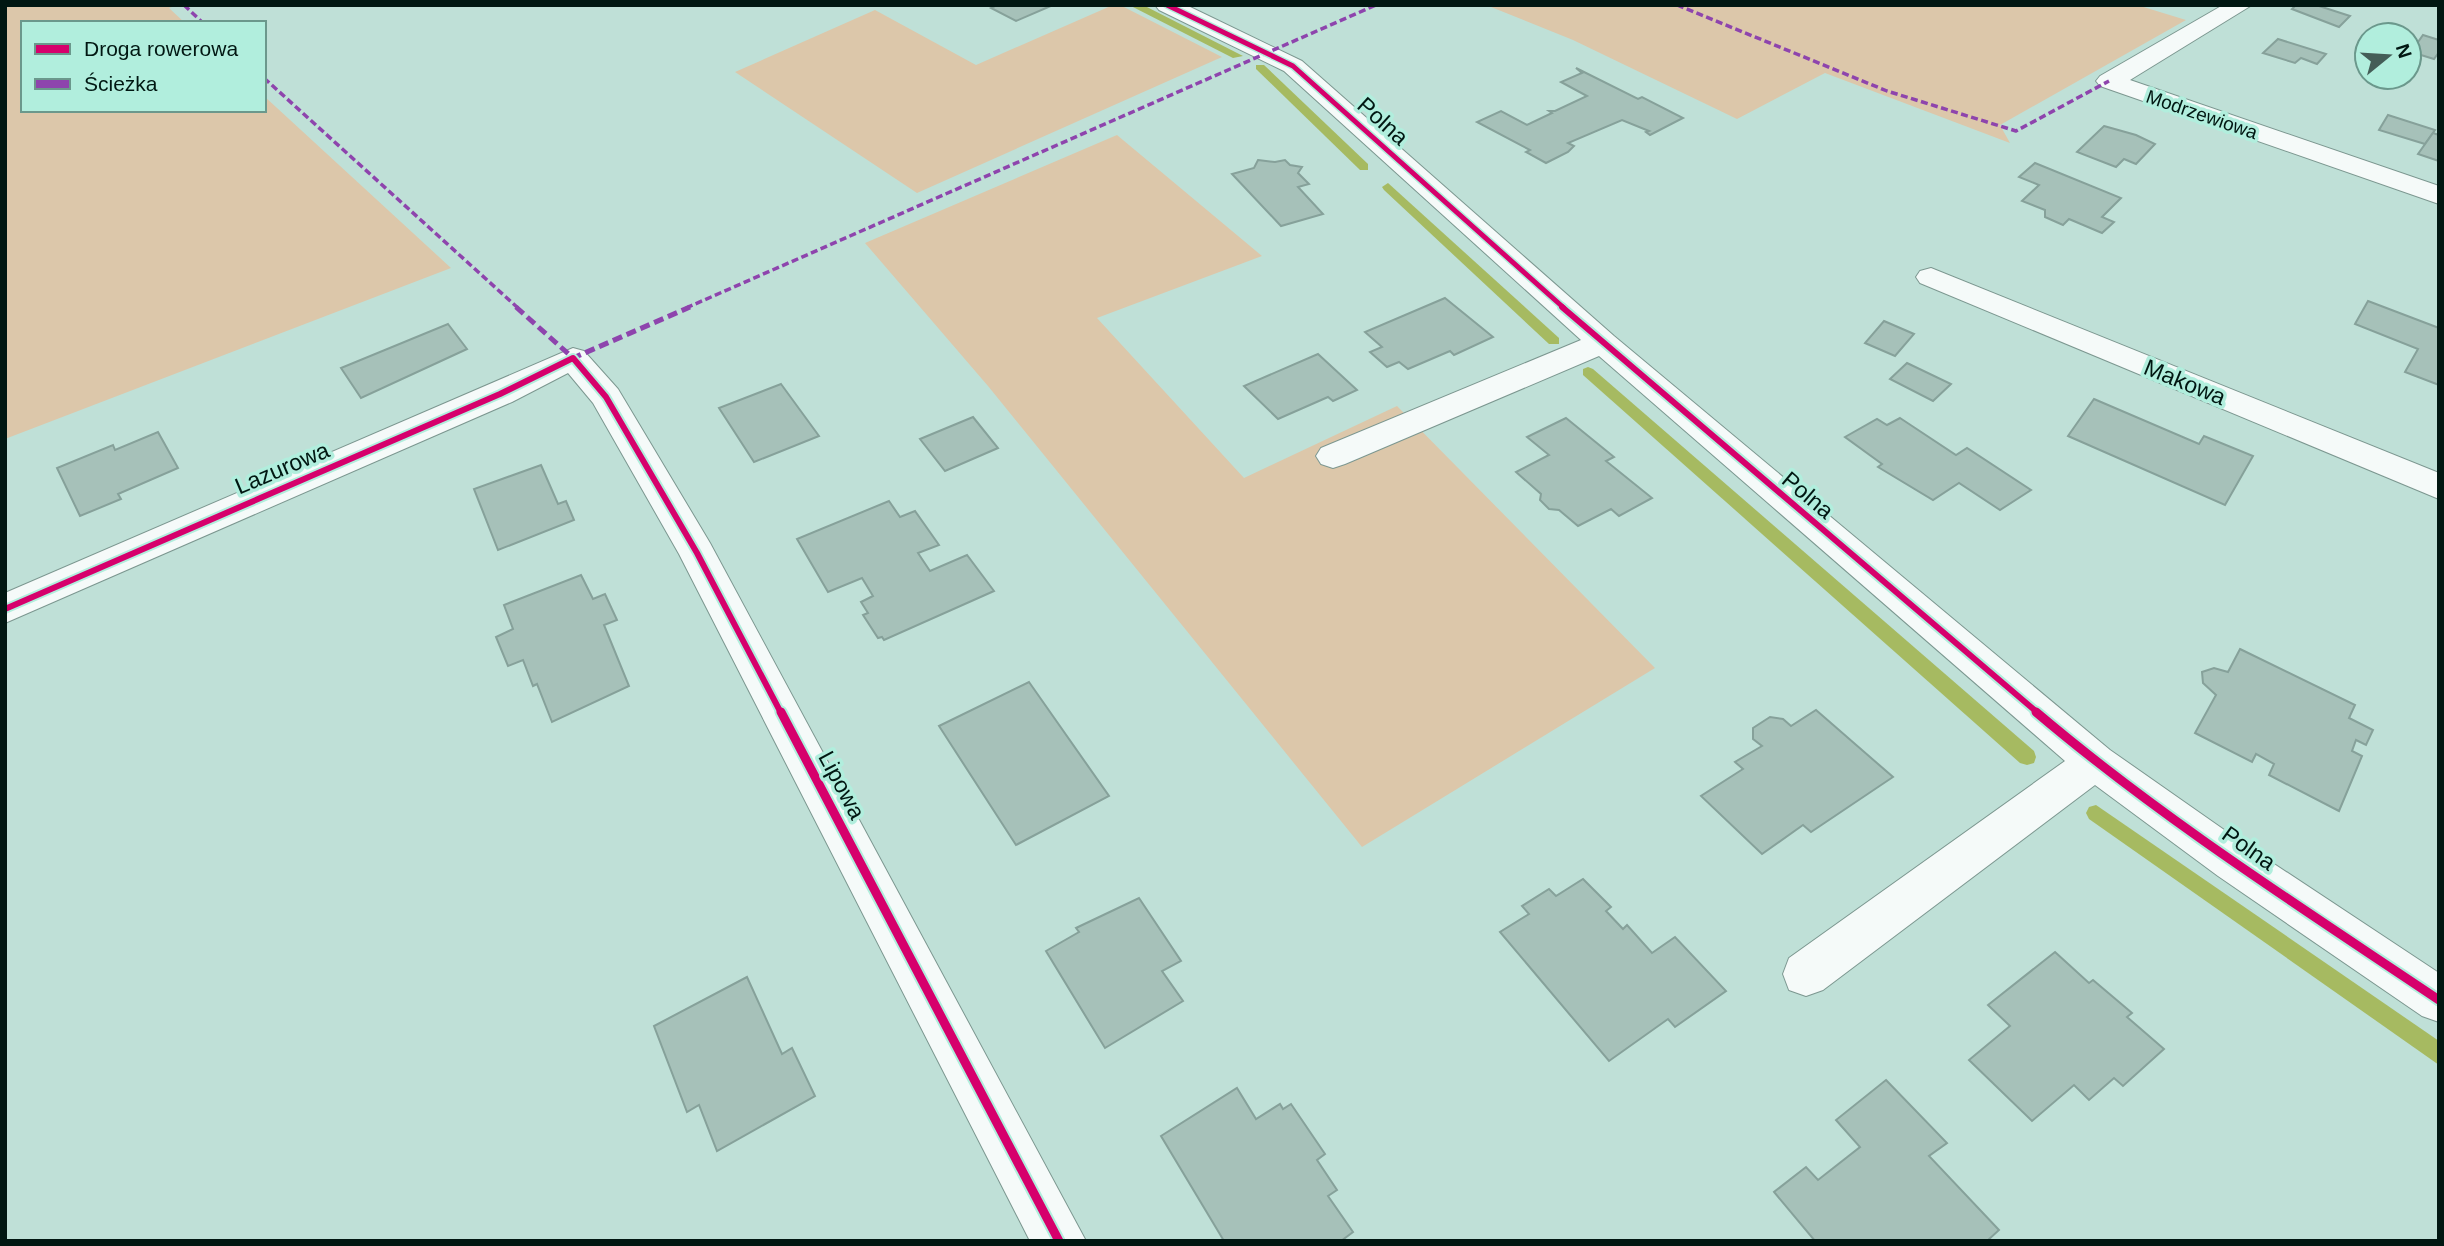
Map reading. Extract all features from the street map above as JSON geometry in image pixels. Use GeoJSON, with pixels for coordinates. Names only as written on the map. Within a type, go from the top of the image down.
{"type":"FeatureCollection","features":[{"type":"Feature","properties":{"kind":"street","name":"Polna"},"geometry":{"type":"LineString","coordinates":[[1167,5],[1293,66],[1603,343],[2095,762],[2234,862],[2439,1000]]}},
{"type":"Feature","properties":{"kind":"street","name":"Modrzewiowa"},"geometry":{"type":"LineString","coordinates":[[2240,5],[2109,81],[2439,196]]}},
{"type":"Feature","properties":{"kind":"street","name":"Makowa"},"geometry":{"type":"LineString","coordinates":[[1931,277],[2439,487]]}},
{"type":"Feature","properties":{"kind":"street"},"geometry":{"type":"LineString","coordinates":[[1333,456],[1603,343]]}},
{"type":"Feature","properties":{"kind":"street","name":"Lazurowa"},"geometry":{"type":"LineString","coordinates":[[5,609],[487,400],[573,358]]}},
{"type":"Feature","properties":{"kind":"street","name":"Lipowa"},"geometry":{"type":"LineString","coordinates":[[573,358],[606,397],[697,553],[1059,1241]]}},
{"type":"Feature","properties":{"kind":"street"},"geometry":{"type":"LineString","coordinates":[[1806,974],[2095,762]]}},
{"type":"Feature","properties":{"kind":"shaded area"},"geometry":{"type":"Polygon","coordinates":[[[5,5],[178,5],[169,8],[183,21],[21,21],[21,112],[266,112],[266,98],[451,268],[5,439],[5,5]]]}},
{"type":"Feature","properties":{"kind":"shaded area"},"geometry":{"type":"Polygon","coordinates":[[[1113,5],[1120,5],[1222,57],[917,193],[735,72],[875,10],[976,65],[1113,5]]]}},
{"type":"Feature","properties":{"kind":"shaded area"},"geometry":{"type":"Polygon","coordinates":[[[1486,5],[2137,5],[2186,20],[2000,125],[2010,143],[1825,73],[1737,119],[1573,40],[1486,5]]]}},
{"type":"Feature","properties":{"kind":"shaded area"},"geometry":{"type":"Polygon","coordinates":[[[1117,135],[1262,256],[1097,318],[1244,478],[1397,406],[1655,668],[1362,847],[988,386],[865,243],[1117,135]]]}},
{"type":"Feature","properties":{"kind":"building"},"geometry":{"type":"Polygon","coordinates":[[[997,5],[1053,5],[1016,21],[991,8],[997,5]]]}},
{"type":"Feature","properties":{"kind":"building"},"geometry":{"type":"Polygon","coordinates":[[[2296,5],[2316,5],[2350,16],[2339,27],[2292,9],[2296,5]]]}},
{"type":"Feature","properties":{"kind":"building"},"geometry":{"type":"Polygon","coordinates":[[[2423,35],[2439,40],[2439,52],[2434,59],[2423,56],[2423,35]]]}},
{"type":"Feature","properties":{"kind":"building"},"geometry":{"type":"Polygon","coordinates":[[[2278,39],[2326,54],[2317,64],[2301,58],[2295,63],[2263,53],[2278,39]]]}},
{"type":"Feature","properties":{"kind":"building"},"geometry":{"type":"Polygon","coordinates":[[[1576,68],[1683,118],[1650,135],[1646,132],[1649,131],[1622,120],[1568,143],[1574,146],[1546,163],[1526,152],[1530,150],[1477,122],[1501,111],[1527,125],[1552,113],[1549,111],[1555,111],[1587,96],[1561,82],[1582,73],[1576,68]]]}},
{"type":"Feature","properties":{"kind":"building"},"geometry":{"type":"Polygon","coordinates":[[[2388,115],[2435,130],[2425,144],[2379,130],[2388,115]]]}},
{"type":"Feature","properties":{"kind":"building"},"geometry":{"type":"Polygon","coordinates":[[[2104,126],[2136,135],[2155,144],[2136,164],[2124,159],[2116,167],[2077,152],[2104,126]]]}},
{"type":"Feature","properties":{"kind":"building"},"geometry":{"type":"Polygon","coordinates":[[[2433,133],[2439,135],[2439,161],[2418,154],[2433,133]]]}},
{"type":"Feature","properties":{"kind":"building"},"geometry":{"type":"Polygon","coordinates":[[[1258,160],[1285,160],[1290,165],[1302,167],[1298,173],[1309,184],[1298,187],[1323,214],[1281,226],[1232,174],[1254,168],[1258,160]]]}},
{"type":"Feature","properties":{"kind":"building"},"geometry":{"type":"Polygon","coordinates":[[[2035,163],[2121,198],[2102,217],[2114,222],[2102,233],[2069,219],[2063,225],[2045,217],[2045,210],[2022,201],[2039,185],[2019,177],[2035,163]]]}},
{"type":"Feature","properties":{"kind":"building"},"geometry":{"type":"Polygon","coordinates":[[[1445,298],[1493,337],[1454,355],[1450,351],[1408,369],[1399,362],[1387,367],[1370,352],[1382,347],[1365,332],[1445,298]]]}},
{"type":"Feature","properties":{"kind":"building"},"geometry":{"type":"Polygon","coordinates":[[[2368,301],[2439,328],[2439,385],[2405,372],[2418,349],[2355,324],[2368,301]]]}},
{"type":"Feature","properties":{"kind":"building"},"geometry":{"type":"Polygon","coordinates":[[[1884,321],[1914,334],[1895,356],[1865,343],[1884,321]]]}},
{"type":"Feature","properties":{"kind":"building"},"geometry":{"type":"Polygon","coordinates":[[[448,324],[467,349],[361,398],[341,368],[448,324]]]}},
{"type":"Feature","properties":{"kind":"building"},"geometry":{"type":"Polygon","coordinates":[[[1318,354],[1357,390],[1333,401],[1328,397],[1278,419],[1244,386],[1318,354]]]}},
{"type":"Feature","properties":{"kind":"building"},"geometry":{"type":"Polygon","coordinates":[[[1907,363],[1951,384],[1933,401],[1890,379],[1907,363]]]}},
{"type":"Feature","properties":{"kind":"building"},"geometry":{"type":"Polygon","coordinates":[[[781,384],[819,436],[754,462],[719,408],[781,384]]]}},
{"type":"Feature","properties":{"kind":"building"},"geometry":{"type":"Polygon","coordinates":[[[2094,399],[2199,444],[2204,436],[2253,456],[2225,505],[2068,436],[2094,399]]]}},
{"type":"Feature","properties":{"kind":"building"},"geometry":{"type":"Polygon","coordinates":[[[973,417],[998,448],[945,471],[920,439],[973,417]]]}},
{"type":"Feature","properties":{"kind":"building"},"geometry":{"type":"Polygon","coordinates":[[[1566,418],[1614,457],[1606,461],[1652,498],[1619,516],[1611,509],[1578,526],[1559,510],[1549,509],[1540,500],[1541,494],[1516,472],[1549,455],[1527,437],[1566,418]]]}},
{"type":"Feature","properties":{"kind":"building"},"geometry":{"type":"Polygon","coordinates":[[[1900,418],[1956,455],[1967,448],[2031,490],[2000,510],[1959,483],[1933,500],[1878,467],[1882,464],[1845,437],[1877,419],[1887,425],[1900,418]]]}},
{"type":"Feature","properties":{"kind":"building"},"geometry":{"type":"Polygon","coordinates":[[[158,432],[178,468],[118,494],[121,499],[80,516],[57,468],[113,445],[115,450],[158,432]]]}},
{"type":"Feature","properties":{"kind":"building"},"geometry":{"type":"Polygon","coordinates":[[[541,465],[558,504],[566,501],[574,520],[498,550],[474,489],[541,465]]]}},
{"type":"Feature","properties":{"kind":"building"},"geometry":{"type":"Polygon","coordinates":[[[889,501],[900,517],[915,511],[939,545],[918,553],[930,571],[967,555],[994,591],[884,640],[882,637],[878,638],[863,615],[868,613],[861,602],[873,596],[862,578],[828,592],[797,539],[889,501]]]}},
{"type":"Feature","properties":{"kind":"building"},"geometry":{"type":"Polygon","coordinates":[[[581,575],[593,599],[605,594],[617,620],[604,625],[629,686],[552,722],[537,684],[533,686],[523,660],[508,666],[496,637],[513,629],[504,605],[581,575]]]}},
{"type":"Feature","properties":{"kind":"building"},"geometry":{"type":"Polygon","coordinates":[[[2240,649],[2355,705],[2349,718],[2373,730],[2366,745],[2356,740],[2352,751],[2362,756],[2339,811],[2269,775],[2274,764],[2256,754],[2252,762],[2195,733],[2216,695],[2203,683],[2202,672],[2214,668],[2228,672],[2240,649]]]}},
{"type":"Feature","properties":{"kind":"building"},"geometry":{"type":"Polygon","coordinates":[[[1029,682],[1109,796],[1016,845],[939,726],[1029,682]]]}},
{"type":"Feature","properties":{"kind":"building"},"geometry":{"type":"Polygon","coordinates":[[[1816,710],[1893,777],[1811,832],[1803,825],[1762,854],[1701,796],[1743,769],[1735,762],[1762,746],[1753,739],[1753,728],[1770,717],[1783,719],[1791,726],[1816,710]]]}},
{"type":"Feature","properties":{"kind":"building"},"geometry":{"type":"Polygon","coordinates":[[[1583,879],[1611,907],[1606,911],[1623,929],[1627,925],[1652,953],[1675,937],[1726,991],[1675,1027],[1668,1019],[1609,1061],[1500,932],[1529,914],[1522,906],[1549,889],[1556,896],[1583,879]]]}},
{"type":"Feature","properties":{"kind":"building"},"geometry":{"type":"Polygon","coordinates":[[[1139,898],[1181,961],[1162,971],[1183,1001],[1105,1048],[1046,951],[1079,932],[1076,928],[1139,898]]]}},
{"type":"Feature","properties":{"kind":"building"},"geometry":{"type":"Polygon","coordinates":[[[2055,952],[2089,983],[2093,980],[2132,1013],[2127,1017],[2164,1049],[2123,1086],[2114,1078],[2089,1100],[2074,1085],[2032,1121],[1969,1060],[2010,1026],[1988,1005],[2055,952]]]}},
{"type":"Feature","properties":{"kind":"building"},"geometry":{"type":"Polygon","coordinates":[[[747,977],[782,1054],[792,1048],[815,1096],[717,1151],[699,1105],[687,1112],[654,1026],[747,977]]]}},
{"type":"Feature","properties":{"kind":"building"},"geometry":{"type":"Polygon","coordinates":[[[1886,1080],[1947,1143],[1929,1156],[1999,1230],[1987,1241],[1815,1241],[1774,1192],[1806,1167],[1818,1180],[1860,1147],[1836,1120],[1886,1080]]]}},
{"type":"Feature","properties":{"kind":"building"},"geometry":{"type":"Polygon","coordinates":[[[1237,1088],[1256,1119],[1280,1104],[1283,1109],[1291,1104],[1325,1154],[1317,1160],[1337,1190],[1328,1196],[1353,1232],[1341,1241],[1224,1241],[1161,1136],[1237,1088]]]}},
{"type":"Feature","properties":{"kind":"waterway"},"geometry":{"type":"LineString","coordinates":[[1134,5],[1237,56]]}},
{"type":"Feature","properties":{"kind":"waterway"},"geometry":{"type":"LineString","coordinates":[[1260,67],[1364,167]]}},
{"type":"Feature","properties":{"kind":"waterway"},"geometry":{"type":"LineString","coordinates":[[1388,187],[1554,341]]}},
{"type":"Feature","properties":{"kind":"waterway"},"geometry":{"type":"LineString","coordinates":[[1588,372],[2027,757]]}},
{"type":"Feature","properties":{"kind":"waterway"},"geometry":{"type":"LineString","coordinates":[[2096,813],[2439,1054]]}},
{"type":"Feature","properties":{"kind":"marked path"},"geometry":{"type":"LineString","coordinates":[[184,5],[201,21]]}},
{"type":"Feature","properties":{"kind":"marked path"},"geometry":{"type":"LineString","coordinates":[[266,80],[573,358],[1376,5]]}},
{"type":"Feature","properties":{"kind":"marked path"},"geometry":{"type":"LineString","coordinates":[[1677,5],[1887,91],[1972,120],[2016,131],[2109,81]]}},
{"type":"Feature","properties":{"kind":"cycle path"},"geometry":{"type":"LineString","coordinates":[[1167,5],[1293,66],[1603,343],[2095,762],[2234,862],[2439,1000]]}},
{"type":"Feature","properties":{"kind":"cycle path"},"geometry":{"type":"LineString","coordinates":[[5,609],[500,394],[573,358],[606,397],[697,553],[1059,1241]]}}]}
